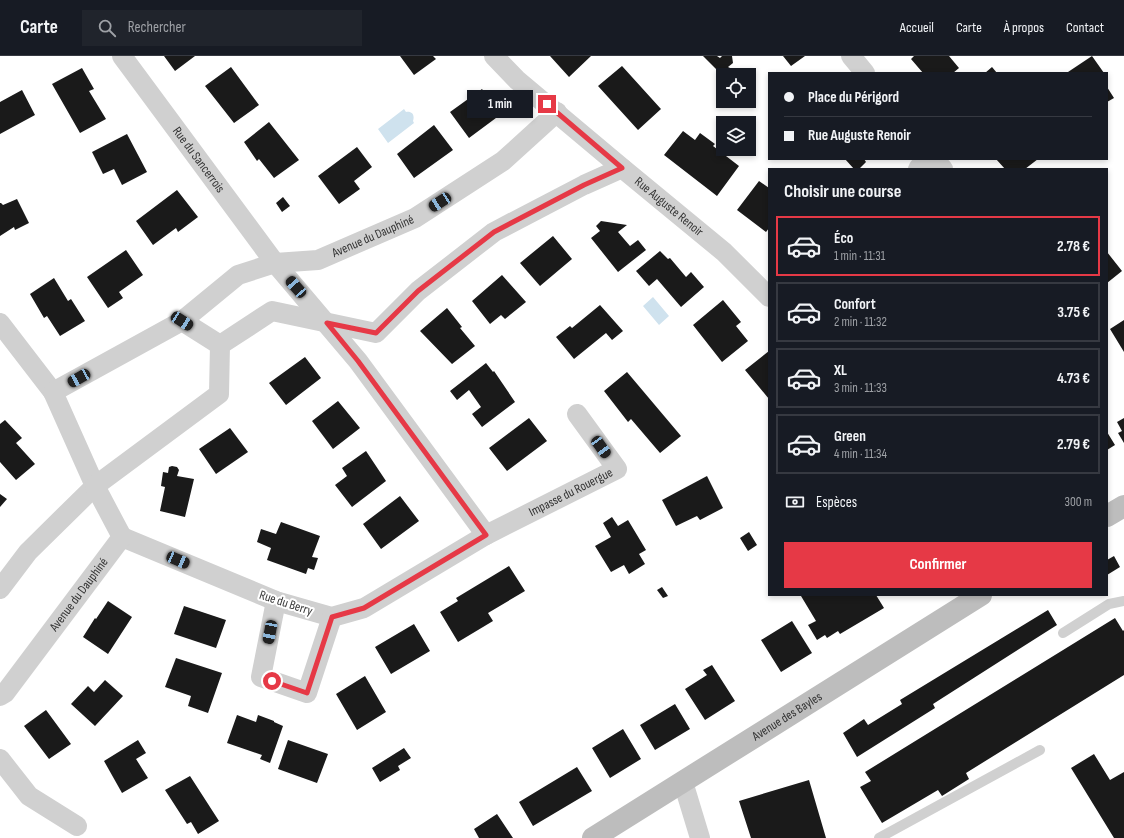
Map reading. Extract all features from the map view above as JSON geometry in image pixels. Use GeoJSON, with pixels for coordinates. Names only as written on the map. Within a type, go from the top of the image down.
{"type":"FeatureCollection","features":[{"type":"Feature","properties":{"kind":"main road"},"geometry":{"type":"LineString","coordinates":[[1108,515],[1124,506]]}},
{"type":"Feature","properties":{"kind":"main road","name":"Avenue des Bayles"},"geometry":{"type":"LineString","coordinates":[[593,838],[979,596]]}},
{"type":"Feature","properties":{"kind":"street","name":"Rue du Sancerrois"},"geometry":{"type":"LineString","coordinates":[[122,56],[275,263]]}},
{"type":"Feature","properties":{"kind":"street","name":"Rue Auguste Renoir"},"geometry":{"type":"LineString","coordinates":[[494,56],[517,80],[724,252],[768,296]]}},
{"type":"Feature","properties":{"kind":"street"},"geometry":{"type":"LineString","coordinates":[[851,56],[864,72]]}},
{"type":"Feature","properties":{"kind":"street","name":"Avenue du Dauphiné"},"geometry":{"type":"LineString","coordinates":[[53,392],[182,321],[238,275],[275,263],[318,260],[415,218],[503,161],[557,112]]}},
{"type":"Feature","properties":{"kind":"street"},"geometry":{"type":"LineString","coordinates":[[935,160],[942,168]]}},
{"type":"Feature","properties":{"kind":"street"},"geometry":{"type":"LineString","coordinates":[[220,345],[272,311],[376,333],[418,291],[494,232],[584,185],[622,168]]}},
{"type":"Feature","properties":{"kind":"street"},"geometry":{"type":"LineString","coordinates":[[275,263],[358,361],[486,535],[364,608],[332,617],[307,693],[261,677],[276,601]]}},
{"type":"Feature","properties":{"kind":"street"},"geometry":{"type":"LineString","coordinates":[[182,321],[220,345]]}},
{"type":"Feature","properties":{"kind":"street"},"geometry":{"type":"LineString","coordinates":[[0,322],[53,392],[95,486],[122,537]]}},
{"type":"Feature","properties":{"kind":"street"},"geometry":{"type":"LineString","coordinates":[[0,589],[28,552],[95,486],[219,394],[220,345]]}},
{"type":"Feature","properties":{"kind":"street","name":"Impasse du Rouergue"},"geometry":{"type":"LineString","coordinates":[[486,535],[616,469],[577,414]]}},
{"type":"Feature","properties":{"kind":"street","name":"Avenue du Dauphiné"},"geometry":{"type":"LineString","coordinates":[[0,696],[5,693],[122,537]]}},
{"type":"Feature","properties":{"kind":"street","name":"Rue du Berry"},"geometry":{"type":"LineString","coordinates":[[122,537],[276,601],[332,617]]}},
{"type":"Feature","properties":{"kind":"street"},"geometry":{"type":"LineString","coordinates":[[0,760],[29,796],[78,826]]}},
{"type":"Feature","properties":{"kind":"street"},"geometry":{"type":"LineString","coordinates":[[683,782],[700,836]]}},
{"type":"Feature","properties":{"kind":"lane"},"geometry":{"type":"LineString","coordinates":[[1063,633],[1109,604],[1124,601]]}},
{"type":"Feature","properties":{"kind":"lane"},"geometry":{"type":"LineString","coordinates":[[879,838],[1040,750]]}},
{"type":"Feature","properties":{"kind":"water"},"geometry":{"type":"Polygon","coordinates":[[[404,109],[406,112],[410,112],[412,114],[414,117],[414,123],[388,143],[378,129],[404,109]]]}},
{"type":"Feature","properties":{"kind":"water"},"geometry":{"type":"Polygon","coordinates":[[[653,297],[669,316],[659,325],[643,306],[653,297]]]}},
{"type":"Feature","properties":{"kind":"building"},"geometry":{"type":"Polygon","coordinates":[[[164,56],[195,56],[175,71],[164,56]]]}},
{"type":"Feature","properties":{"kind":"building"},"geometry":{"type":"Polygon","coordinates":[[[400,56],[433,56],[436,59],[414,75],[400,56]]]}},
{"type":"Feature","properties":{"kind":"building"},"geometry":{"type":"Polygon","coordinates":[[[550,56],[591,56],[569,77],[550,56]]]}},
{"type":"Feature","properties":{"kind":"building"},"geometry":{"type":"Polygon","coordinates":[[[703,56],[717,56],[720,58],[722,56],[732,56],[733,63],[728,67],[730,68],[716,69],[703,56]]]}},
{"type":"Feature","properties":{"kind":"building"},"geometry":{"type":"Polygon","coordinates":[[[783,56],[805,56],[791,66],[783,56]]]}},
{"type":"Feature","properties":{"kind":"building"},"geometry":{"type":"Polygon","coordinates":[[[914,56],[949,56],[959,68],[954,72],[922,72],[911,59],[914,56]]]}},
{"type":"Feature","properties":{"kind":"building"},"geometry":{"type":"Polygon","coordinates":[[[1092,56],[1103,72],[1068,72],[1092,56]]]}},
{"type":"Feature","properties":{"kind":"building"},"geometry":{"type":"Polygon","coordinates":[[[622,66],[661,109],[638,130],[598,86],[622,66]]]}},
{"type":"Feature","properties":{"kind":"building"},"geometry":{"type":"Polygon","coordinates":[[[231,67],[259,105],[234,123],[205,86],[231,67]]]}},
{"type":"Feature","properties":{"kind":"building"},"geometry":{"type":"Polygon","coordinates":[[[992,67],[996,72],[986,72],[992,67]]]}},
{"type":"Feature","properties":{"kind":"building"},"geometry":{"type":"Polygon","coordinates":[[[82,68],[94,89],[89,91],[106,119],[80,133],[52,84],[82,68]]]}},
{"type":"Feature","properties":{"kind":"building"},"geometry":{"type":"Polygon","coordinates":[[[482,89],[500,115],[469,138],[450,112],[482,89]]]}},
{"type":"Feature","properties":{"kind":"building"},"geometry":{"type":"Polygon","coordinates":[[[1108,89],[1114,98],[1108,101],[1108,89]]]}},
{"type":"Feature","properties":{"kind":"building"},"geometry":{"type":"Polygon","coordinates":[[[22,90],[35,115],[0,134],[0,102],[22,90]]]}},
{"type":"Feature","properties":{"kind":"building"},"geometry":{"type":"Polygon","coordinates":[[[269,122],[299,160],[274,178],[259,159],[257,161],[244,142],[269,122]]]}},
{"type":"Feature","properties":{"kind":"building"},"geometry":{"type":"Polygon","coordinates":[[[434,125],[453,150],[414,178],[397,154],[434,125]]]}},
{"type":"Feature","properties":{"kind":"building"},"geometry":{"type":"Polygon","coordinates":[[[683,131],[695,140],[700,133],[715,144],[713,146],[716,148],[716,156],[726,156],[739,166],[717,196],[664,155],[683,131]]]}},
{"type":"Feature","properties":{"kind":"building"},"geometry":{"type":"Polygon","coordinates":[[[127,134],[147,172],[122,185],[114,169],[103,174],[92,152],[127,134]]]}},
{"type":"Feature","properties":{"kind":"building"},"geometry":{"type":"Polygon","coordinates":[[[357,147],[372,167],[354,181],[360,189],[339,204],[318,176],[357,147]]]}},
{"type":"Feature","properties":{"kind":"building"},"geometry":{"type":"Polygon","coordinates":[[[846,160],[865,160],[866,162],[860,168],[853,168],[846,160]]]}},
{"type":"Feature","properties":{"kind":"building"},"geometry":{"type":"Polygon","coordinates":[[[997,160],[1037,160],[1026,168],[1004,168],[997,160]]]}},
{"type":"Feature","properties":{"kind":"building"},"geometry":{"type":"Polygon","coordinates":[[[759,181],[768,187],[768,229],[766,232],[737,210],[759,181]]]}},
{"type":"Feature","properties":{"kind":"building"},"geometry":{"type":"Polygon","coordinates":[[[177,190],[198,217],[178,232],[176,228],[153,245],[136,221],[177,190]]]}},
{"type":"Feature","properties":{"kind":"building"},"geometry":{"type":"Polygon","coordinates":[[[283,197],[290,206],[282,212],[276,203],[283,197]]]}},
{"type":"Feature","properties":{"kind":"building"},"geometry":{"type":"Polygon","coordinates":[[[17,199],[29,223],[15,230],[14,227],[0,236],[0,203],[3,205],[17,199]]]}},
{"type":"Feature","properties":{"kind":"building"},"geometry":{"type":"Polygon","coordinates":[[[601,221],[627,225],[618,232],[630,246],[638,240],[646,250],[618,272],[591,238],[600,231],[596,226],[601,221]]]}},
{"type":"Feature","properties":{"kind":"building"},"geometry":{"type":"Polygon","coordinates":[[[553,236],[572,259],[540,286],[520,263],[553,236]]]}},
{"type":"Feature","properties":{"kind":"building"},"geometry":{"type":"Polygon","coordinates":[[[126,250],[143,275],[119,292],[123,298],[108,308],[87,277],[126,250]]]}},
{"type":"Feature","properties":{"kind":"building"},"geometry":{"type":"Polygon","coordinates":[[[660,251],[668,259],[670,258],[686,277],[691,272],[704,287],[681,307],[657,279],[649,286],[636,271],[660,251]]]}},
{"type":"Feature","properties":{"kind":"building"},"geometry":{"type":"Polygon","coordinates":[[[1108,253],[1122,271],[1108,282],[1108,253]]]}},
{"type":"Feature","properties":{"kind":"building"},"geometry":{"type":"Polygon","coordinates":[[[502,275],[526,302],[505,319],[501,315],[490,324],[472,301],[502,275]]]}},
{"type":"Feature","properties":{"kind":"building"},"geometry":{"type":"Polygon","coordinates":[[[54,278],[68,301],[71,299],[85,321],[60,336],[47,316],[44,318],[30,294],[54,278]]]}},
{"type":"Feature","properties":{"kind":"building"},"geometry":{"type":"Polygon","coordinates":[[[723,300],[741,322],[736,326],[748,341],[722,362],[693,325],[723,300]]]}},
{"type":"Feature","properties":{"kind":"building"},"geometry":{"type":"Polygon","coordinates":[[[600,305],[623,331],[612,340],[606,333],[574,359],[556,337],[570,326],[572,328],[600,305]]]}},
{"type":"Feature","properties":{"kind":"building"},"geometry":{"type":"Polygon","coordinates":[[[447,308],[462,327],[460,328],[475,346],[452,364],[420,331],[447,308]]]}},
{"type":"Feature","properties":{"kind":"building"},"geometry":{"type":"Polygon","coordinates":[[[1124,320],[1124,352],[1110,329],[1124,320]]]}},
{"type":"Feature","properties":{"kind":"building"},"geometry":{"type":"Polygon","coordinates":[[[768,352],[768,398],[745,370],[768,352]]]}},
{"type":"Feature","properties":{"kind":"building"},"geometry":{"type":"Polygon","coordinates":[[[305,357],[321,378],[286,405],[269,383],[305,357]]]}},
{"type":"Feature","properties":{"kind":"building"},"geometry":{"type":"Polygon","coordinates":[[[486,363],[493,372],[494,371],[515,402],[482,427],[472,414],[481,407],[469,390],[457,400],[450,391],[486,363]]]}},
{"type":"Feature","properties":{"kind":"building"},"geometry":{"type":"Polygon","coordinates":[[[627,372],[681,436],[660,453],[631,419],[628,422],[604,391],[627,372]]]}},
{"type":"Feature","properties":{"kind":"building"},"geometry":{"type":"Polygon","coordinates":[[[338,401],[360,428],[333,449],[312,421],[338,401]]]}},
{"type":"Feature","properties":{"kind":"building"},"geometry":{"type":"Polygon","coordinates":[[[529,418],[547,441],[507,471],[489,448],[529,418]]]}},
{"type":"Feature","properties":{"kind":"building"},"geometry":{"type":"Polygon","coordinates":[[[1124,418],[1124,443],[1118,433],[1122,431],[1117,422],[1124,418]]]}},
{"type":"Feature","properties":{"kind":"building"},"geometry":{"type":"Polygon","coordinates":[[[5,420],[22,438],[16,443],[35,464],[16,480],[0,462],[0,424],[5,420]]]}},
{"type":"Feature","properties":{"kind":"building"},"geometry":{"type":"Polygon","coordinates":[[[230,428],[248,452],[216,474],[199,449],[230,428]]]}},
{"type":"Feature","properties":{"kind":"building"},"geometry":{"type":"Polygon","coordinates":[[[1108,434],[1115,445],[1108,449],[1108,434]]]}},
{"type":"Feature","properties":{"kind":"building"},"geometry":{"type":"Polygon","coordinates":[[[366,451],[386,481],[352,507],[335,485],[347,476],[342,468],[366,451]]]}},
{"type":"Feature","properties":{"kind":"building"},"geometry":{"type":"Polygon","coordinates":[[[169,467],[177,467],[179,470],[177,476],[194,479],[185,517],[160,511],[165,487],[161,486],[163,472],[168,473],[169,467]]]}},
{"type":"Feature","properties":{"kind":"building"},"geometry":{"type":"Polygon","coordinates":[[[707,476],[723,508],[700,520],[697,516],[676,526],[662,500],[707,476]]]}},
{"type":"Feature","properties":{"kind":"building"},"geometry":{"type":"Polygon","coordinates":[[[0,494],[7,499],[0,507],[0,494]]]}},
{"type":"Feature","properties":{"kind":"building"},"geometry":{"type":"Polygon","coordinates":[[[400,496],[419,521],[381,549],[363,524],[400,496]]]}},
{"type":"Feature","properties":{"kind":"building"},"geometry":{"type":"Polygon","coordinates":[[[612,517],[618,526],[628,520],[646,550],[639,554],[645,564],[629,574],[624,565],[611,572],[595,546],[611,537],[603,523],[612,517]]]}},
{"type":"Feature","properties":{"kind":"building"},"geometry":{"type":"Polygon","coordinates":[[[281,522],[320,536],[312,557],[318,558],[314,570],[308,568],[306,574],[267,560],[271,548],[257,542],[261,529],[276,534],[281,522]]]}},
{"type":"Feature","properties":{"kind":"building"},"geometry":{"type":"Polygon","coordinates":[[[749,532],[757,545],[748,551],[740,538],[749,532]]]}},
{"type":"Feature","properties":{"kind":"building"},"geometry":{"type":"Polygon","coordinates":[[[1114,556],[1120,567],[1108,574],[1108,559],[1114,556]]]}},
{"type":"Feature","properties":{"kind":"building"},"geometry":{"type":"Polygon","coordinates":[[[509,566],[525,591],[488,613],[493,621],[458,642],[440,612],[458,601],[456,598],[509,566]]]}},
{"type":"Feature","properties":{"kind":"building"},"geometry":{"type":"Polygon","coordinates":[[[662,587],[668,596],[663,598],[657,590],[662,587]]]}},
{"type":"Feature","properties":{"kind":"building"},"geometry":{"type":"Polygon","coordinates":[[[801,596],[877,596],[884,608],[840,634],[838,631],[827,638],[825,635],[817,640],[808,625],[816,621],[801,596]]]}},
{"type":"Feature","properties":{"kind":"building"},"geometry":{"type":"Polygon","coordinates":[[[108,601],[132,617],[108,654],[83,637],[108,601]]]}},
{"type":"Feature","properties":{"kind":"building"},"geometry":{"type":"Polygon","coordinates":[[[184,606],[226,620],[216,648],[174,634],[184,606]]]}},
{"type":"Feature","properties":{"kind":"building"},"geometry":{"type":"Polygon","coordinates":[[[1048,610],[1057,625],[933,704],[935,708],[857,757],[843,733],[864,719],[868,725],[902,704],[900,700],[1048,610]]]}},
{"type":"Feature","properties":{"kind":"building"},"geometry":{"type":"Polygon","coordinates":[[[1115,618],[1123,631],[1124,630],[1124,675],[966,773],[969,779],[942,796],[938,790],[882,823],[860,787],[871,781],[865,772],[1115,618]]]}},
{"type":"Feature","properties":{"kind":"building"},"geometry":{"type":"Polygon","coordinates":[[[792,621],[812,653],[781,672],[761,640],[792,621]]]}},
{"type":"Feature","properties":{"kind":"building"},"geometry":{"type":"Polygon","coordinates":[[[414,624],[430,651],[391,674],[375,647],[414,624]]]}},
{"type":"Feature","properties":{"kind":"building"},"geometry":{"type":"Polygon","coordinates":[[[176,658],[222,673],[208,713],[188,706],[191,696],[165,687],[176,658]]]}},
{"type":"Feature","properties":{"kind":"building"},"geometry":{"type":"Polygon","coordinates":[[[712,665],[735,701],[705,720],[685,689],[707,675],[703,670],[712,665]]]}},
{"type":"Feature","properties":{"kind":"building"},"geometry":{"type":"Polygon","coordinates":[[[365,676],[386,712],[357,730],[336,694],[365,676]]]}},
{"type":"Feature","properties":{"kind":"building"},"geometry":{"type":"Polygon","coordinates":[[[105,680],[123,696],[95,726],[71,704],[88,686],[94,692],[105,680]]]}},
{"type":"Feature","properties":{"kind":"building"},"geometry":{"type":"Polygon","coordinates":[[[675,704],[690,729],[655,750],[640,725],[675,704]]]}},
{"type":"Feature","properties":{"kind":"building"},"geometry":{"type":"Polygon","coordinates":[[[46,710],[71,744],[49,759],[24,726],[46,710]]]}},
{"type":"Feature","properties":{"kind":"building"},"geometry":{"type":"Polygon","coordinates":[[[237,715],[256,722],[258,715],[283,726],[270,763],[260,759],[262,755],[227,743],[237,715]]]}},
{"type":"Feature","properties":{"kind":"building"},"geometry":{"type":"Polygon","coordinates":[[[623,729],[641,759],[610,778],[592,748],[623,729]]]}},
{"type":"Feature","properties":{"kind":"building"},"geometry":{"type":"Polygon","coordinates":[[[138,740],[146,753],[136,759],[148,778],[122,793],[104,761],[138,740]]]}},
{"type":"Feature","properties":{"kind":"building"},"geometry":{"type":"Polygon","coordinates":[[[288,740],[328,754],[317,783],[278,769],[288,740]]]}},
{"type":"Feature","properties":{"kind":"building"},"geometry":{"type":"Polygon","coordinates":[[[404,748],[411,758],[398,766],[400,770],[380,782],[372,768],[404,748]]]}},
{"type":"Feature","properties":{"kind":"building"},"geometry":{"type":"Polygon","coordinates":[[[1094,754],[1110,780],[1124,772],[1124,838],[1114,838],[1071,768],[1094,754]]]}},
{"type":"Feature","properties":{"kind":"building"},"geometry":{"type":"Polygon","coordinates":[[[577,767],[592,791],[533,826],[519,802],[577,767]]]}},
{"type":"Feature","properties":{"kind":"building"},"geometry":{"type":"Polygon","coordinates":[[[190,776],[219,821],[198,834],[191,822],[187,824],[165,790],[190,776]]]}},
{"type":"Feature","properties":{"kind":"building"},"geometry":{"type":"Polygon","coordinates":[[[809,780],[826,838],[751,838],[739,801],[809,780]]]}},
{"type":"Feature","properties":{"kind":"building"},"geometry":{"type":"Polygon","coordinates":[[[497,814],[513,838],[479,838],[474,829],[497,814]]]}},
{"type":"Feature","properties":{"kind":"route"},"geometry":{"type":"LineString","coordinates":[[272,681],[307,693],[332,617],[364,608],[486,535],[358,361],[327,323],[376,333],[418,291],[494,232],[584,185],[622,168],[547,104]]}}]}
